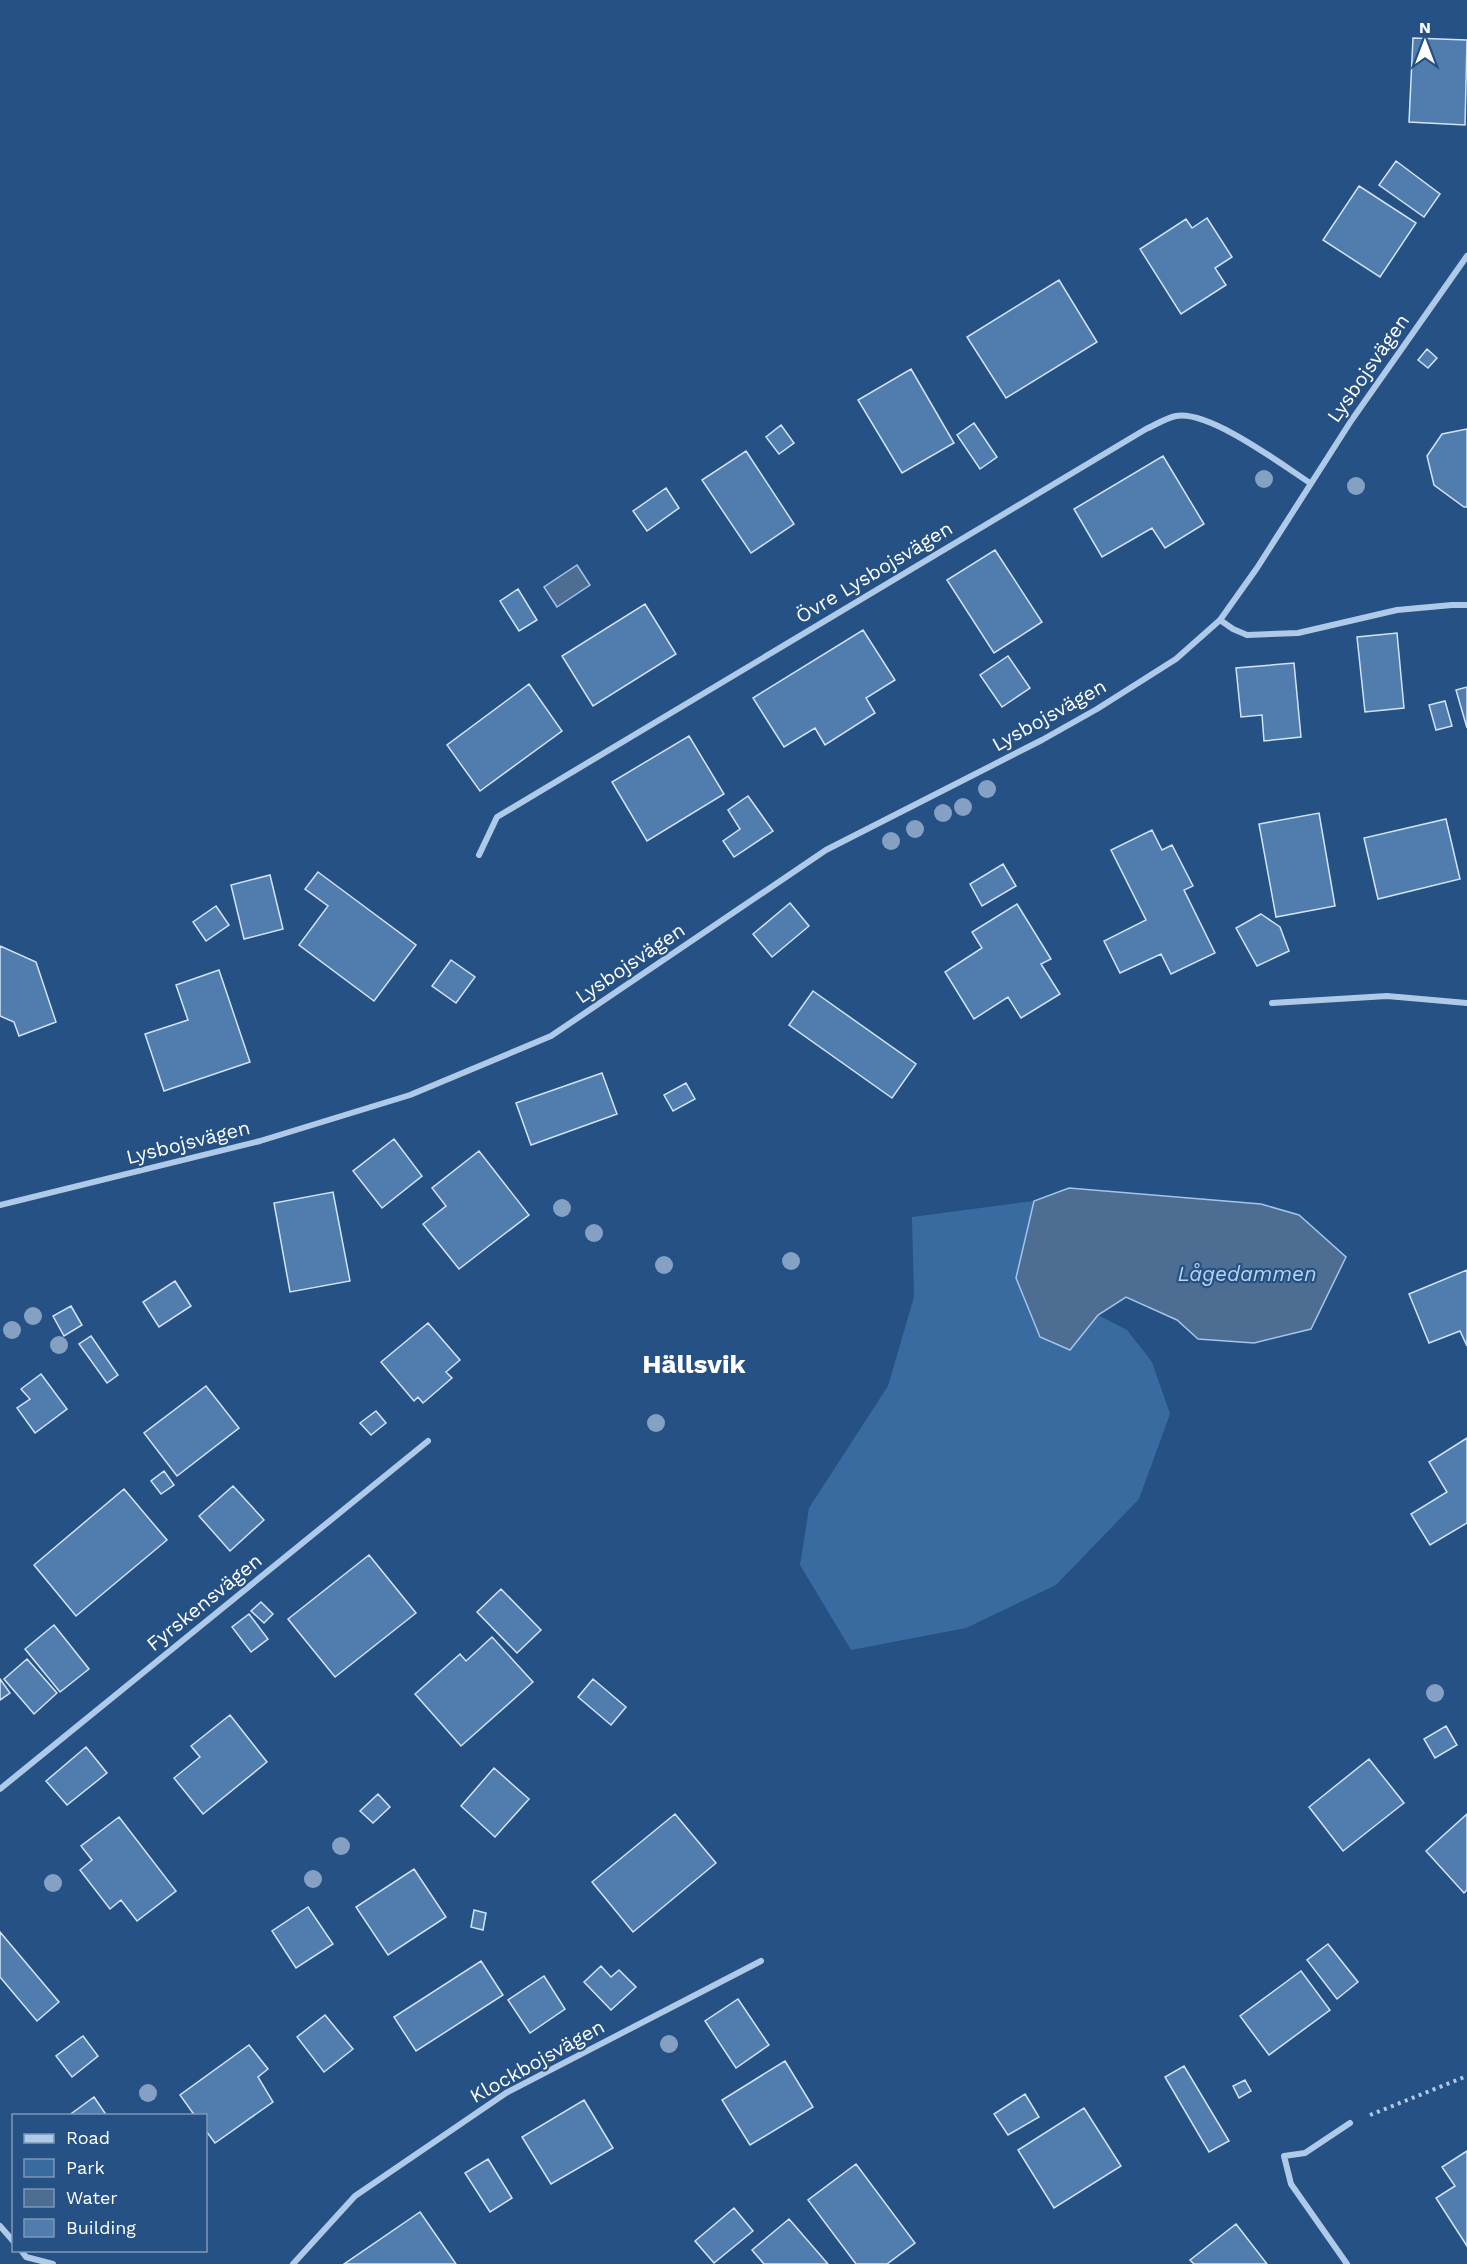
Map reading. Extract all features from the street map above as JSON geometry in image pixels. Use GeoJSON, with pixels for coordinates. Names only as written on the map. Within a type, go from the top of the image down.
{"type":"FeatureCollection","features":[{"type":"Feature","properties":{"kind":"street","name":"Lysbojsvägen"},"geometry":{"type":"LineString","coordinates":[[0,1205],[260,1141],[410,1095],[551,1036],[826,850],[1042,740],[1097,709],[1176,659],[1220,620],[1257,568],[1351,421],[1467,256]]}},
{"type":"Feature","properties":{"kind":"street","name":"Övre Lysbojsvägen"},"geometry":{"type":"LineString","coordinates":[[479,855],[497,817],[1146,429],[1176,416],[1204,419],[1310,483]]}},
{"type":"Feature","properties":{"kind":"street"},"geometry":{"type":"LineString","coordinates":[[1220,620],[1247,635],[1298,633],[1397,610],[1467,605]]}},
{"type":"Feature","properties":{"kind":"street"},"geometry":{"type":"LineString","coordinates":[[1272,1003],[1387,996],[1467,1003]]}},
{"type":"Feature","properties":{"kind":"street","name":"Fyrskensvägen"},"geometry":{"type":"LineString","coordinates":[[0,1789],[428,1441]]}},
{"type":"Feature","properties":{"kind":"street","name":"Klockbojsvägen"},"geometry":{"type":"LineString","coordinates":[[293,2264],[355,2196],[506,2092],[761,1961]]}},
{"type":"Feature","properties":{"kind":"street"},"geometry":{"type":"LineString","coordinates":[[1347,2264],[1291,2184],[1284,2156],[1305,2153],[1350,2123]]}},
{"type":"Feature","properties":{"kind":"street"},"geometry":{"type":"LineString","coordinates":[[0,2226],[12,2239]]}},
{"type":"Feature","properties":{"kind":"street"},"geometry":{"type":"LineString","coordinates":[[23,2252],[27,2257],[53,2264]]}},
{"type":"Feature","properties":{"kind":"street"},"geometry":{"type":"LineString","coordinates":[[23,2264],[27,2257]]}},
{"type":"Feature","properties":{"kind":"path"},"geometry":{"type":"LineString","coordinates":[[1350,2123],[1467,2076]]}},
{"type":"Feature","properties":{"kind":"green space"},"geometry":{"type":"Polygon","coordinates":[[[1034,1201],[1016,1278],[1070,1350],[1098,1315],[1127,1330],[1152,1362],[1170,1414],[1139,1499],[1056,1585],[966,1628],[851,1650],[800,1565],[809,1508],[888,1386],[914,1297],[912,1217],[1034,1201]]]}},
{"type":"Feature","properties":{"kind":"water"},"geometry":{"type":"Polygon","coordinates":[[[577,565],[590,585],[557,607],[544,587],[577,565]]]}},
{"type":"Feature","properties":{"kind":"water","name":"Lågedammen"},"geometry":{"type":"Polygon","coordinates":[[[1069,1188],[1261,1204],[1299,1215],[1346,1257],[1311,1329],[1254,1343],[1198,1339],[1177,1320],[1126,1297],[1098,1315],[1070,1350],[1040,1337],[1016,1278],[1034,1201],[1069,1188]]]}},
{"type":"Feature","properties":{"kind":"building"},"geometry":{"type":"Polygon","coordinates":[[[1413,38],[1467,40],[1465,125],[1409,122],[1413,38]]]}},
{"type":"Feature","properties":{"kind":"building"},"geometry":{"type":"Polygon","coordinates":[[[1396,161],[1440,194],[1424,217],[1379,185],[1396,161]]]}},
{"type":"Feature","properties":{"kind":"building"},"geometry":{"type":"Polygon","coordinates":[[[1359,186],[1416,223],[1380,277],[1323,240],[1359,186]]]}},
{"type":"Feature","properties":{"kind":"building"},"geometry":{"type":"Polygon","coordinates":[[[1207,218],[1232,257],[1215,268],[1226,285],[1181,314],[1140,249],[1186,219],[1192,228],[1207,218]]]}},
{"type":"Feature","properties":{"kind":"building"},"geometry":{"type":"Polygon","coordinates":[[[1059,280],[1097,342],[1006,398],[967,337],[1059,280]]]}},
{"type":"Feature","properties":{"kind":"building"},"geometry":{"type":"Polygon","coordinates":[[[1427,349],[1437,358],[1428,368],[1418,360],[1427,349]]]}},
{"type":"Feature","properties":{"kind":"building"},"geometry":{"type":"Polygon","coordinates":[[[911,369],[954,443],[902,473],[858,400],[911,369]]]}},
{"type":"Feature","properties":{"kind":"building"},"geometry":{"type":"Polygon","coordinates":[[[974,423],[997,457],[980,469],[957,435],[974,423]]]}},
{"type":"Feature","properties":{"kind":"building"},"geometry":{"type":"Polygon","coordinates":[[[781,425],[794,443],[779,454],[766,437],[781,425]]]}},
{"type":"Feature","properties":{"kind":"building"},"geometry":{"type":"Polygon","coordinates":[[[1467,429],[1467,507],[1464,507],[1434,485],[1427,456],[1442,434],[1467,429]]]}},
{"type":"Feature","properties":{"kind":"building"},"geometry":{"type":"Polygon","coordinates":[[[746,451],[794,524],[751,553],[702,480],[746,451]]]}},
{"type":"Feature","properties":{"kind":"building"},"geometry":{"type":"Polygon","coordinates":[[[1163,456],[1204,524],[1165,548],[1152,528],[1102,557],[1074,509],[1163,456]]]}},
{"type":"Feature","properties":{"kind":"building"},"geometry":{"type":"Polygon","coordinates":[[[666,488],[679,508],[647,531],[633,511],[666,488]]]}},
{"type":"Feature","properties":{"kind":"building"},"geometry":{"type":"Polygon","coordinates":[[[995,550],[1042,622],[994,653],[947,580],[995,550]]]}},
{"type":"Feature","properties":{"kind":"building"},"geometry":{"type":"Polygon","coordinates":[[[518,589],[537,620],[519,631],[500,601],[518,589]]]}},
{"type":"Feature","properties":{"kind":"building"},"geometry":{"type":"Polygon","coordinates":[[[645,604],[676,654],[593,706],[562,656],[645,604]]]}},
{"type":"Feature","properties":{"kind":"building"},"geometry":{"type":"Polygon","coordinates":[[[863,630],[895,680],[866,698],[875,713],[825,745],[815,728],[784,747],[753,698],[863,630]]]}},
{"type":"Feature","properties":{"kind":"building"},"geometry":{"type":"Polygon","coordinates":[[[1397,633],[1404,708],[1365,712],[1357,637],[1397,633]]]}},
{"type":"Feature","properties":{"kind":"building"},"geometry":{"type":"Polygon","coordinates":[[[1008,656],[1030,688],[1002,707],[980,675],[1008,656]]]}},
{"type":"Feature","properties":{"kind":"building"},"geometry":{"type":"Polygon","coordinates":[[[1294,663],[1301,737],[1264,741],[1262,715],[1241,717],[1236,668],[1294,663]]]}},
{"type":"Feature","properties":{"kind":"building"},"geometry":{"type":"Polygon","coordinates":[[[529,684],[562,731],[480,791],[447,745],[529,684]]]}},
{"type":"Feature","properties":{"kind":"building"},"geometry":{"type":"Polygon","coordinates":[[[1467,687],[1467,728],[1456,690],[1467,687]]]}},
{"type":"Feature","properties":{"kind":"building"},"geometry":{"type":"Polygon","coordinates":[[[1445,701],[1452,726],[1436,730],[1429,705],[1445,701]]]}},
{"type":"Feature","properties":{"kind":"building"},"geometry":{"type":"Polygon","coordinates":[[[689,736],[724,794],[647,841],[612,782],[689,736]]]}},
{"type":"Feature","properties":{"kind":"building"},"geometry":{"type":"Polygon","coordinates":[[[748,796],[773,831],[734,857],[723,841],[740,829],[728,810],[748,796]]]}},
{"type":"Feature","properties":{"kind":"building"},"geometry":{"type":"Polygon","coordinates":[[[1319,813],[1335,906],[1276,917],[1259,824],[1319,813]]]}},
{"type":"Feature","properties":{"kind":"building"},"geometry":{"type":"Polygon","coordinates":[[[1446,819],[1460,879],[1378,899],[1364,838],[1446,819]]]}},
{"type":"Feature","properties":{"kind":"building"},"geometry":{"type":"Polygon","coordinates":[[[1152,830],[1162,850],[1172,845],[1193,886],[1184,890],[1215,953],[1171,974],[1161,954],[1120,973],[1104,941],[1146,920],[1111,850],[1152,830]]]}},
{"type":"Feature","properties":{"kind":"building"},"geometry":{"type":"Polygon","coordinates":[[[1003,864],[1016,886],[982,906],[970,884],[1003,864]]]}},
{"type":"Feature","properties":{"kind":"building"},"geometry":{"type":"Polygon","coordinates":[[[318,872],[416,945],[374,1001],[299,945],[328,906],[305,889],[318,872]]]}},
{"type":"Feature","properties":{"kind":"building"},"geometry":{"type":"Polygon","coordinates":[[[270,875],[283,929],[244,939],[231,885],[270,875]]]}},
{"type":"Feature","properties":{"kind":"building"},"geometry":{"type":"Polygon","coordinates":[[[790,903],[809,926],[772,957],[753,934],[790,903]]]}},
{"type":"Feature","properties":{"kind":"building"},"geometry":{"type":"Polygon","coordinates":[[[1017,904],[1051,959],[1041,964],[1060,994],[1021,1018],[1008,997],[974,1019],[945,972],[982,948],[972,932],[1017,904]]]}},
{"type":"Feature","properties":{"kind":"building"},"geometry":{"type":"Polygon","coordinates":[[[216,906],[229,925],[206,941],[193,922],[216,906]]]}},
{"type":"Feature","properties":{"kind":"building"},"geometry":{"type":"Polygon","coordinates":[[[1261,914],[1280,927],[1289,951],[1257,966],[1236,928],[1261,914]]]}},
{"type":"Feature","properties":{"kind":"building"},"geometry":{"type":"Polygon","coordinates":[[[0,946],[36,962],[56,1022],[19,1036],[14,1022],[0,1016],[0,946]]]}},
{"type":"Feature","properties":{"kind":"building"},"geometry":{"type":"Polygon","coordinates":[[[451,960],[475,977],[456,1003],[432,986],[451,960]]]}},
{"type":"Feature","properties":{"kind":"building"},"geometry":{"type":"Polygon","coordinates":[[[219,970],[250,1062],[164,1091],[145,1034],[188,1020],[176,985],[219,970]]]}},
{"type":"Feature","properties":{"kind":"building"},"geometry":{"type":"Polygon","coordinates":[[[813,991],[916,1064],[892,1098],[789,1025],[813,991]]]}},
{"type":"Feature","properties":{"kind":"building"},"geometry":{"type":"Polygon","coordinates":[[[602,1073],[617,1114],[531,1145],[516,1103],[602,1073]]]}},
{"type":"Feature","properties":{"kind":"building"},"geometry":{"type":"Polygon","coordinates":[[[686,1083],[695,1099],[673,1111],[664,1095],[686,1083]]]}},
{"type":"Feature","properties":{"kind":"building"},"geometry":{"type":"Polygon","coordinates":[[[394,1139],[422,1176],[382,1208],[353,1171],[394,1139]]]}},
{"type":"Feature","properties":{"kind":"building"},"geometry":{"type":"Polygon","coordinates":[[[479,1151],[529,1215],[459,1269],[423,1224],[446,1206],[432,1188],[479,1151]]]}},
{"type":"Feature","properties":{"kind":"building"},"geometry":{"type":"Polygon","coordinates":[[[333,1192],[350,1281],[290,1292],[274,1203],[333,1192]]]}},
{"type":"Feature","properties":{"kind":"building"},"geometry":{"type":"Polygon","coordinates":[[[1467,1270],[1467,1346],[1460,1331],[1429,1343],[1409,1294],[1467,1270]]]}},
{"type":"Feature","properties":{"kind":"building"},"geometry":{"type":"Polygon","coordinates":[[[175,1281],[191,1306],[159,1327],[143,1302],[175,1281]]]}},
{"type":"Feature","properties":{"kind":"building"},"geometry":{"type":"Polygon","coordinates":[[[71,1306],[82,1325],[64,1336],[53,1316],[71,1306]]]}},
{"type":"Feature","properties":{"kind":"building"},"geometry":{"type":"Polygon","coordinates":[[[428,1323],[460,1360],[446,1372],[452,1378],[423,1403],[418,1397],[414,1401],[381,1362],[428,1323]]]}},
{"type":"Feature","properties":{"kind":"building"},"geometry":{"type":"Polygon","coordinates":[[[91,1336],[118,1375],[107,1383],[79,1344],[91,1336]]]}},
{"type":"Feature","properties":{"kind":"building"},"geometry":{"type":"Polygon","coordinates":[[[41,1374],[67,1409],[35,1433],[17,1408],[30,1399],[21,1389],[41,1374]]]}},
{"type":"Feature","properties":{"kind":"building"},"geometry":{"type":"Polygon","coordinates":[[[206,1386],[239,1428],[177,1476],[144,1433],[206,1386]]]}},
{"type":"Feature","properties":{"kind":"building"},"geometry":{"type":"Polygon","coordinates":[[[376,1411],[386,1423],[371,1435],[360,1423],[376,1411]]]}},
{"type":"Feature","properties":{"kind":"building"},"geometry":{"type":"Polygon","coordinates":[[[1467,1438],[1467,1523],[1430,1545],[1411,1514],[1447,1492],[1429,1462],[1467,1438]]]}},
{"type":"Feature","properties":{"kind":"building"},"geometry":{"type":"Polygon","coordinates":[[[164,1471],[174,1485],[161,1494],[151,1481],[164,1471]]]}},
{"type":"Feature","properties":{"kind":"building"},"geometry":{"type":"Polygon","coordinates":[[[233,1486],[264,1520],[230,1551],[199,1516],[233,1486]]]}},
{"type":"Feature","properties":{"kind":"building"},"geometry":{"type":"Polygon","coordinates":[[[124,1489],[167,1540],[76,1616],[34,1565],[124,1489]]]}},
{"type":"Feature","properties":{"kind":"building"},"geometry":{"type":"Polygon","coordinates":[[[369,1555],[416,1613],[335,1677],[288,1619],[369,1555]]]}},
{"type":"Feature","properties":{"kind":"building"},"geometry":{"type":"Polygon","coordinates":[[[501,1589],[541,1630],[517,1653],[477,1612],[501,1589]]]}},
{"type":"Feature","properties":{"kind":"building"},"geometry":{"type":"Polygon","coordinates":[[[261,1602],[273,1614],[264,1623],[251,1611],[261,1602]]]}},
{"type":"Feature","properties":{"kind":"building"},"geometry":{"type":"Polygon","coordinates":[[[249,1614],[268,1639],[251,1652],[232,1627],[249,1614]]]}},
{"type":"Feature","properties":{"kind":"building"},"geometry":{"type":"Polygon","coordinates":[[[54,1625],[89,1669],[60,1692],[25,1649],[54,1625]]]}},
{"type":"Feature","properties":{"kind":"building"},"geometry":{"type":"Polygon","coordinates":[[[492,1637],[533,1682],[461,1746],[415,1694],[460,1654],[466,1661],[492,1637]]]}},
{"type":"Feature","properties":{"kind":"building"},"geometry":{"type":"Polygon","coordinates":[[[27,1659],[57,1693],[34,1714],[4,1679],[27,1659]]]}},
{"type":"Feature","properties":{"kind":"building"},"geometry":{"type":"Polygon","coordinates":[[[0,1679],[10,1693],[0,1700],[0,1679]]]}},
{"type":"Feature","properties":{"kind":"building"},"geometry":{"type":"Polygon","coordinates":[[[593,1679],[626,1707],[611,1725],[578,1697],[593,1679]]]}},
{"type":"Feature","properties":{"kind":"building"},"geometry":{"type":"Polygon","coordinates":[[[230,1715],[267,1762],[203,1814],[174,1778],[200,1757],[191,1746],[230,1715]]]}},
{"type":"Feature","properties":{"kind":"building"},"geometry":{"type":"Polygon","coordinates":[[[1446,1726],[1457,1745],[1435,1758],[1424,1739],[1446,1726]]]}},
{"type":"Feature","properties":{"kind":"building"},"geometry":{"type":"Polygon","coordinates":[[[86,1747],[107,1773],[67,1805],[46,1781],[86,1747]]]}},
{"type":"Feature","properties":{"kind":"building"},"geometry":{"type":"Polygon","coordinates":[[[1369,1759],[1404,1803],[1343,1851],[1309,1807],[1369,1759]]]}},
{"type":"Feature","properties":{"kind":"building"},"geometry":{"type":"Polygon","coordinates":[[[494,1768],[529,1799],[495,1837],[461,1806],[494,1768]]]}},
{"type":"Feature","properties":{"kind":"building"},"geometry":{"type":"Polygon","coordinates":[[[378,1794],[390,1807],[373,1823],[360,1811],[378,1794]]]}},
{"type":"Feature","properties":{"kind":"building"},"geometry":{"type":"Polygon","coordinates":[[[675,1814],[716,1863],[633,1932],[592,1882],[675,1814]]]}},
{"type":"Feature","properties":{"kind":"building"},"geometry":{"type":"Polygon","coordinates":[[[1467,1814],[1467,1890],[1464,1893],[1426,1851],[1467,1814]]]}},
{"type":"Feature","properties":{"kind":"building"},"geometry":{"type":"Polygon","coordinates":[[[119,1817],[176,1891],[137,1921],[121,1900],[110,1909],[80,1870],[92,1860],[81,1846],[119,1817]]]}},
{"type":"Feature","properties":{"kind":"building"},"geometry":{"type":"Polygon","coordinates":[[[414,1869],[446,1917],[388,1955],[356,1907],[414,1869]]]}},
{"type":"Feature","properties":{"kind":"building"},"geometry":{"type":"Polygon","coordinates":[[[308,1907],[333,1944],[296,1968],[272,1931],[308,1907]]]}},
{"type":"Feature","properties":{"kind":"building"},"geometry":{"type":"Polygon","coordinates":[[[474,1910],[486,1913],[483,1930],[471,1927],[474,1910]]]}},
{"type":"Feature","properties":{"kind":"building"},"geometry":{"type":"Polygon","coordinates":[[[0,1932],[59,2002],[37,2021],[0,1977],[0,1932]]]}},
{"type":"Feature","properties":{"kind":"building"},"geometry":{"type":"Polygon","coordinates":[[[1328,1944],[1358,1982],[1337,1999],[1307,1960],[1328,1944]]]}},
{"type":"Feature","properties":{"kind":"building"},"geometry":{"type":"Polygon","coordinates":[[[481,1961],[503,1995],[416,2051],[394,2017],[481,1961]]]}},
{"type":"Feature","properties":{"kind":"building"},"geometry":{"type":"Polygon","coordinates":[[[601,1966],[611,1977],[619,1970],[636,1987],[611,2010],[584,1982],[601,1966]]]}},
{"type":"Feature","properties":{"kind":"building"},"geometry":{"type":"Polygon","coordinates":[[[1301,1971],[1330,2010],[1269,2055],[1240,2016],[1301,1971]]]}},
{"type":"Feature","properties":{"kind":"building"},"geometry":{"type":"Polygon","coordinates":[[[544,1976],[565,2009],[530,2033],[508,2000],[544,1976]]]}},
{"type":"Feature","properties":{"kind":"building"},"geometry":{"type":"Polygon","coordinates":[[[738,1999],[769,2045],[736,2068],[705,2021],[738,1999]]]}},
{"type":"Feature","properties":{"kind":"building"},"geometry":{"type":"Polygon","coordinates":[[[325,2015],[353,2049],[324,2072],[297,2037],[325,2015]]]}},
{"type":"Feature","properties":{"kind":"building"},"geometry":{"type":"Polygon","coordinates":[[[83,2036],[98,2056],[72,2077],[56,2056],[83,2036]]]}},
{"type":"Feature","properties":{"kind":"building"},"geometry":{"type":"Polygon","coordinates":[[[249,2045],[268,2069],[258,2077],[273,2102],[215,2143],[207,2132],[207,2114],[194,2114],[180,2095],[249,2045]]]}},
{"type":"Feature","properties":{"kind":"building"},"geometry":{"type":"Polygon","coordinates":[[[785,2061],[813,2107],[750,2145],[722,2100],[785,2061]]]}},
{"type":"Feature","properties":{"kind":"building"},"geometry":{"type":"Polygon","coordinates":[[[1184,2066],[1229,2141],[1209,2152],[1165,2077],[1184,2066]]]}},
{"type":"Feature","properties":{"kind":"building"},"geometry":{"type":"Polygon","coordinates":[[[1245,2080],[1251,2091],[1239,2098],[1233,2086],[1245,2080]]]}},
{"type":"Feature","properties":{"kind":"building"},"geometry":{"type":"Polygon","coordinates":[[[1025,2094],[1039,2117],[1008,2135],[994,2114],[1025,2094]]]}},
{"type":"Feature","properties":{"kind":"building"},"geometry":{"type":"Polygon","coordinates":[[[94,2097],[106,2114],[71,2114],[94,2097]]]}},
{"type":"Feature","properties":{"kind":"building"},"geometry":{"type":"Polygon","coordinates":[[[584,2100],[613,2148],[551,2184],[522,2137],[584,2100]]]}},
{"type":"Feature","properties":{"kind":"building"},"geometry":{"type":"Polygon","coordinates":[[[1084,2108],[1121,2166],[1054,2208],[1018,2150],[1084,2108]]]}},
{"type":"Feature","properties":{"kind":"building"},"geometry":{"type":"Polygon","coordinates":[[[1467,2151],[1467,2246],[1436,2198],[1455,2186],[1442,2167],[1467,2151]]]}},
{"type":"Feature","properties":{"kind":"building"},"geometry":{"type":"Polygon","coordinates":[[[488,2159],[512,2198],[490,2212],[465,2173],[488,2159]]]}},
{"type":"Feature","properties":{"kind":"building"},"geometry":{"type":"Polygon","coordinates":[[[856,2164],[915,2243],[887,2264],[856,2264],[808,2200],[856,2164]]]}},
{"type":"Feature","properties":{"kind":"building"},"geometry":{"type":"Polygon","coordinates":[[[734,2208],[753,2231],[714,2263],[695,2241],[734,2208]]]}},
{"type":"Feature","properties":{"kind":"building"},"geometry":{"type":"Polygon","coordinates":[[[420,2212],[456,2264],[344,2264],[420,2212]]]}},
{"type":"Feature","properties":{"kind":"building"},"geometry":{"type":"Polygon","coordinates":[[[789,2219],[828,2264],[764,2264],[752,2250],[789,2219]]]}},
{"type":"Feature","properties":{"kind":"building"},"geometry":{"type":"Polygon","coordinates":[[[1236,2224],[1267,2264],[1194,2264],[1190,2260],[1236,2224]]]}},
{"type":"Feature","properties":{"kind":"district","name":"Hällsvik"},"geometry":{"type":"Point","coordinates":[694,1364]}}]}
